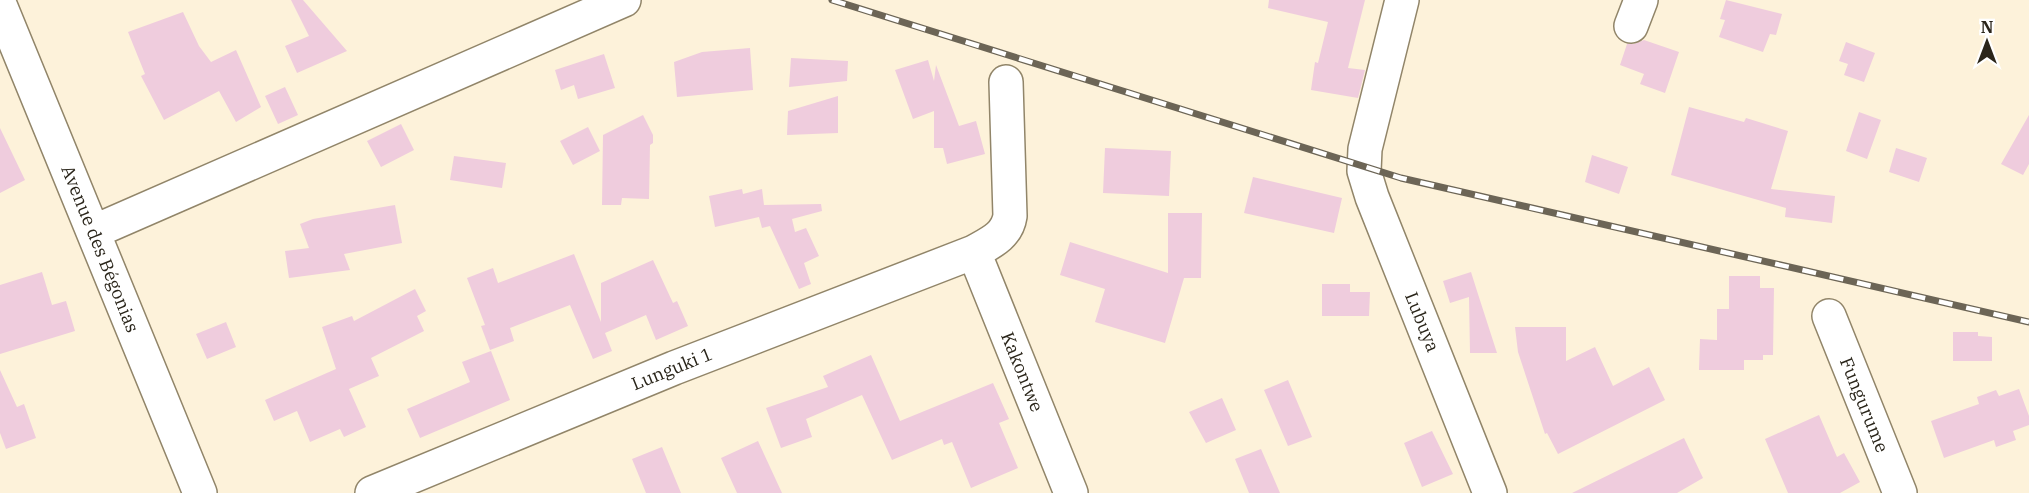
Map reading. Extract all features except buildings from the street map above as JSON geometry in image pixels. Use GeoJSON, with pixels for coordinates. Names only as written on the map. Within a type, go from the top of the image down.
{"type":"FeatureCollection","features":[{"type":"Feature","properties":{"kind":"street"},"geometry":{"type":"LineString","coordinates":[[93,232],[624,0]]}},
{"type":"Feature","properties":{"kind":"street","name":"Lubuya"},"geometry":{"type":"LineString","coordinates":[[1402,0],[1365,149],[1364,171],[1372,197],[1490,493]]}},
{"type":"Feature","properties":{"kind":"street","name":"Avenue des Bégonias"},"geometry":{"type":"LineString","coordinates":[[0,5],[200,493]]}},
{"type":"Feature","properties":{"kind":"street","name":"Lunguki 1"},"geometry":{"type":"LineString","coordinates":[[372,493],[674,368],[974,252],[998,238],[1009,224],[1006,82]]}},
{"type":"Feature","properties":{"kind":"street","name":"Kakontwe"},"geometry":{"type":"LineString","coordinates":[[974,252],[1071,493]]}},
{"type":"Feature","properties":{"kind":"street","name":"Fungurume"},"geometry":{"type":"LineString","coordinates":[[1829,316],[1900,493]]}},
{"type":"Feature","properties":{"kind":"railway"},"geometry":{"type":"LineString","coordinates":[[832,0],[1401,178],[2029,322]]}}]}
